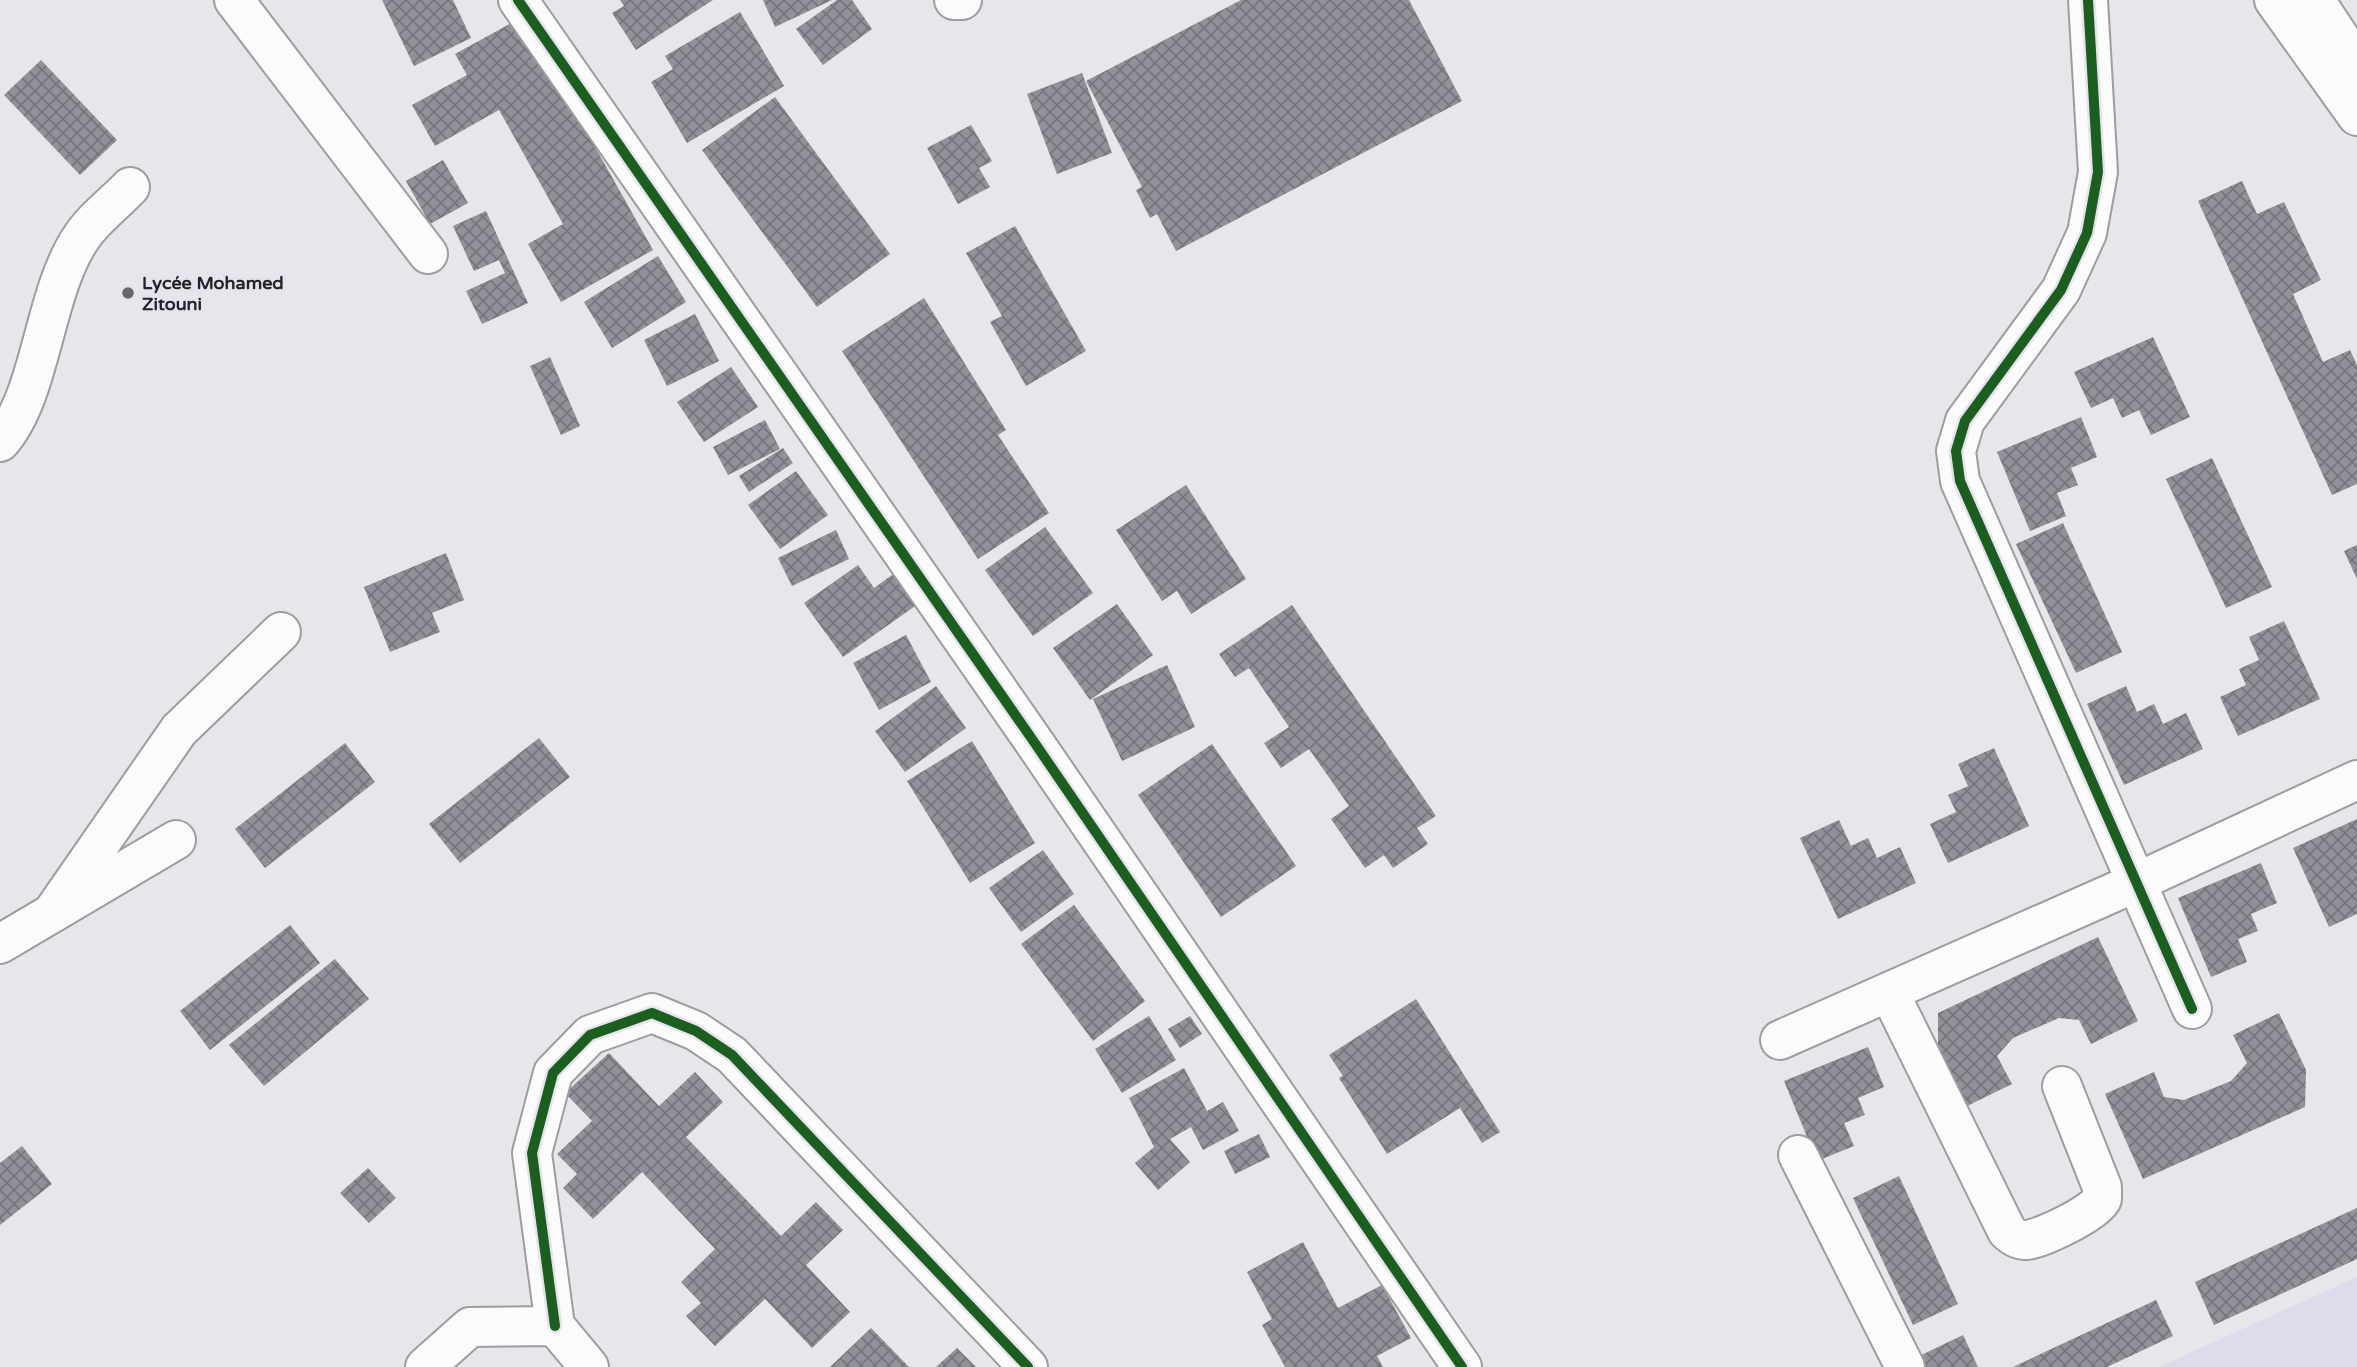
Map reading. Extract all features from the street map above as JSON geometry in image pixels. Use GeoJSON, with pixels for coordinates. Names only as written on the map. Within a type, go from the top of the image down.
{"type":"FeatureCollection","features":[{"type":"Feature","properties":{"kind":"street"},"geometry":{"type":"LineString","coordinates":[[233,0],[428,254]]}},
{"type":"Feature","properties":{"kind":"street"},"geometry":{"type":"LineString","coordinates":[[518,0],[1032,739],[1462,1367]]}},
{"type":"Feature","properties":{"kind":"street"},"geometry":{"type":"LineString","coordinates":[[954,0],[962,0]]}},
{"type":"Feature","properties":{"kind":"street"},"geometry":{"type":"LineString","coordinates":[[2088,0],[2098,172],[2087,233],[2060,290],[1965,421],[1956,450],[1956,466],[1960,481],[2192,1009]]}},
{"type":"Feature","properties":{"kind":"street"},"geometry":{"type":"LineString","coordinates":[[2274,0],[2357,116]]}},
{"type":"Feature","properties":{"kind":"street"},"geometry":{"type":"LineString","coordinates":[[2315,0],[2357,64]]}},
{"type":"Feature","properties":{"kind":"street"},"geometry":{"type":"LineString","coordinates":[[0,442],[15,425],[54,299],[81,237],[131,187]]}},
{"type":"Feature","properties":{"kind":"street"},"geometry":{"type":"LineString","coordinates":[[52,913],[179,730],[281,632]]}},
{"type":"Feature","properties":{"kind":"street"},"geometry":{"type":"LineString","coordinates":[[1780,1040],[2137,882],[2357,779]]}},
{"type":"Feature","properties":{"kind":"street"},"geometry":{"type":"LineString","coordinates":[[0,944],[176,840]]}},
{"type":"Feature","properties":{"kind":"street"},"geometry":{"type":"LineString","coordinates":[[1889,992],[2007,1231],[2020,1239],[2034,1238],[2088,1213],[2102,1199],[2102,1186],[2062,1086]]}},
{"type":"Feature","properties":{"kind":"street"},"geometry":{"type":"LineString","coordinates":[[589,1367],[555,1326],[532,1153],[553,1073],[590,1035],[652,1013],[696,1031],[732,1055],[1028,1367]]}},
{"type":"Feature","properties":{"kind":"street"},"geometry":{"type":"LineString","coordinates":[[1798,1155],[1905,1367]]}},
{"type":"Feature","properties":{"kind":"street"},"geometry":{"type":"LineString","coordinates":[[425,1367],[470,1327],[555,1326]]}},
{"type":"Feature","properties":{"kind":"shaded area"},"geometry":{"type":"Polygon","coordinates":[[[2357,1277],[2357,1367],[2159,1367],[2357,1277]]]}},
{"type":"Feature","properties":{"kind":"building"},"geometry":{"type":"Polygon","coordinates":[[[382,0],[453,0],[471,38],[414,66],[382,0]]]}},
{"type":"Feature","properties":{"kind":"building"},"geometry":{"type":"Polygon","coordinates":[[[620,0],[713,0],[636,50],[612,13],[624,6],[620,0]]]}},
{"type":"Feature","properties":{"kind":"building"},"geometry":{"type":"Polygon","coordinates":[[[763,0],[832,0],[775,27],[763,0]]]}},
{"type":"Feature","properties":{"kind":"building"},"geometry":{"type":"Polygon","coordinates":[[[837,0],[852,0],[872,29],[823,65],[796,29],[837,0]]]}},
{"type":"Feature","properties":{"kind":"building"},"geometry":{"type":"Polygon","coordinates":[[[1241,0],[1409,0],[1462,101],[1176,251],[1157,214],[1150,218],[1136,190],[1142,187],[1086,81],[1241,0]]]}},
{"type":"Feature","properties":{"kind":"building"},"geometry":{"type":"Polygon","coordinates":[[[740,12],[784,86],[687,143],[651,82],[673,69],[665,56],[740,12]]]}},
{"type":"Feature","properties":{"kind":"building"},"geometry":{"type":"Polygon","coordinates":[[[522,17],[653,250],[561,302],[528,244],[563,224],[499,110],[435,146],[412,105],[467,75],[455,54],[522,17]]]}},
{"type":"Feature","properties":{"kind":"building"},"geometry":{"type":"Polygon","coordinates":[[[41,60],[117,140],[80,175],[4,95],[41,60]]]}},
{"type":"Feature","properties":{"kind":"building"},"geometry":{"type":"Polygon","coordinates":[[[1082,73],[1112,153],[1057,174],[1027,94],[1082,73]]]}},
{"type":"Feature","properties":{"kind":"building"},"geometry":{"type":"Polygon","coordinates":[[[775,97],[890,254],[817,307],[702,150],[775,97]]]}},
{"type":"Feature","properties":{"kind":"building"},"geometry":{"type":"Polygon","coordinates":[[[971,125],[992,161],[979,168],[990,187],[958,204],[927,148],[971,125]]]}},
{"type":"Feature","properties":{"kind":"building"},"geometry":{"type":"Polygon","coordinates":[[[443,160],[468,203],[430,224],[406,181],[443,160]]]}},
{"type":"Feature","properties":{"kind":"building"},"geometry":{"type":"Polygon","coordinates":[[[2242,181],[2257,214],[2284,202],[2321,280],[2293,294],[2323,362],[2350,350],[2357,365],[2357,484],[2332,495],[2198,201],[2242,181]]]}},
{"type":"Feature","properties":{"kind":"building"},"geometry":{"type":"Polygon","coordinates":[[[486,211],[528,303],[482,324],[466,291],[505,273],[499,260],[474,271],[453,226],[486,211]]]}},
{"type":"Feature","properties":{"kind":"building"},"geometry":{"type":"Polygon","coordinates":[[[1015,226],[1086,351],[1026,386],[990,322],[1002,316],[966,253],[1015,226]]]}},
{"type":"Feature","properties":{"kind":"building"},"geometry":{"type":"Polygon","coordinates":[[[658,256],[686,302],[612,348],[584,302],[658,256]]]}},
{"type":"Feature","properties":{"kind":"building"},"geometry":{"type":"Polygon","coordinates":[[[924,298],[1006,430],[998,435],[1049,513],[978,559],[842,351],[924,298]]]}},
{"type":"Feature","properties":{"kind":"building"},"geometry":{"type":"Polygon","coordinates":[[[695,314],[719,361],[667,386],[644,340],[695,314]]]}},
{"type":"Feature","properties":{"kind":"building"},"geometry":{"type":"Polygon","coordinates":[[[2153,337],[2190,417],[2151,435],[2139,410],[2122,418],[2113,398],[2091,408],[2074,372],[2153,337]]]}},
{"type":"Feature","properties":{"kind":"building"},"geometry":{"type":"Polygon","coordinates":[[[550,357],[580,426],[561,435],[530,366],[550,357]]]}},
{"type":"Feature","properties":{"kind":"building"},"geometry":{"type":"Polygon","coordinates":[[[731,367],[758,407],[704,442],[677,402],[731,367]]]}},
{"type":"Feature","properties":{"kind":"building"},"geometry":{"type":"Polygon","coordinates":[[[2081,417],[2097,457],[2071,468],[2078,485],[2057,493],[2066,516],[2030,531],[1997,452],[2081,417]]]}},
{"type":"Feature","properties":{"kind":"building"},"geometry":{"type":"Polygon","coordinates":[[[765,420],[780,449],[728,475],[713,447],[765,420]]]}},
{"type":"Feature","properties":{"kind":"building"},"geometry":{"type":"Polygon","coordinates":[[[783,448],[793,463],[749,492],[739,476],[783,448]]]}},
{"type":"Feature","properties":{"kind":"building"},"geometry":{"type":"Polygon","coordinates":[[[2212,458],[2272,587],[2226,608],[2166,479],[2212,458]]]}},
{"type":"Feature","properties":{"kind":"building"},"geometry":{"type":"Polygon","coordinates":[[[796,471],[828,515],[780,549],[748,505],[796,471]]]}},
{"type":"Feature","properties":{"kind":"building"},"geometry":{"type":"Polygon","coordinates":[[[1186,485],[1246,579],[1191,614],[1177,591],[1162,601],[1116,530],[1186,485]]]}},
{"type":"Feature","properties":{"kind":"building"},"geometry":{"type":"Polygon","coordinates":[[[2063,523],[2122,652],[2076,673],[2016,544],[2063,523]]]}},
{"type":"Feature","properties":{"kind":"building"},"geometry":{"type":"Polygon","coordinates":[[[1045,527],[1093,593],[1033,636],[985,570],[1045,527]]]}},
{"type":"Feature","properties":{"kind":"building"},"geometry":{"type":"Polygon","coordinates":[[[836,530],[849,559],[792,586],[778,558],[836,530]]]}},
{"type":"Feature","properties":{"kind":"building"},"geometry":{"type":"Polygon","coordinates":[[[2357,545],[2357,579],[2344,551],[2357,545]]]}},
{"type":"Feature","properties":{"kind":"building"},"geometry":{"type":"Polygon","coordinates":[[[446,553],[464,600],[432,613],[440,632],[390,652],[364,587],[446,553]]]}},
{"type":"Feature","properties":{"kind":"building"},"geometry":{"type":"Polygon","coordinates":[[[858,565],[874,588],[896,572],[918,604],[843,657],[804,603],[858,565]]]}},
{"type":"Feature","properties":{"kind":"building"},"geometry":{"type":"Polygon","coordinates":[[[1117,604],[1153,655],[1090,700],[1053,648],[1117,604]]]}},
{"type":"Feature","properties":{"kind":"building"},"geometry":{"type":"Polygon","coordinates":[[[1292,605],[1436,816],[1417,828],[1428,844],[1393,868],[1384,855],[1365,868],[1331,819],[1349,806],[1309,749],[1281,768],[1264,743],[1289,727],[1249,668],[1235,677],[1219,654],[1292,605]]]}},
{"type":"Feature","properties":{"kind":"building"},"geometry":{"type":"Polygon","coordinates":[[[2284,621],[2320,699],[2238,736],[2220,697],[2246,685],[2239,669],[2259,660],[2249,637],[2284,621]]]}},
{"type":"Feature","properties":{"kind":"building"},"geometry":{"type":"Polygon","coordinates":[[[906,635],[931,682],[879,710],[853,663],[906,635]]]}},
{"type":"Feature","properties":{"kind":"building"},"geometry":{"type":"Polygon","coordinates":[[[1167,665],[1195,727],[1122,761],[1093,699],[1167,665]]]}},
{"type":"Feature","properties":{"kind":"building"},"geometry":{"type":"Polygon","coordinates":[[[936,686],[966,728],[905,772],[875,731],[936,686]]]}},
{"type":"Feature","properties":{"kind":"building"},"geometry":{"type":"Polygon","coordinates":[[[2126,686],[2137,712],[2154,704],[2163,724],[2186,713],[2203,749],[2124,785],[2087,704],[2126,686]]]}},
{"type":"Feature","properties":{"kind":"building"},"geometry":{"type":"Polygon","coordinates":[[[539,738],[570,777],[460,863],[429,824],[539,738]]]}},
{"type":"Feature","properties":{"kind":"building"},"geometry":{"type":"Polygon","coordinates":[[[972,741],[1035,843],[970,883],[907,781],[972,741]]]}},
{"type":"Feature","properties":{"kind":"building"},"geometry":{"type":"Polygon","coordinates":[[[345,743],[375,782],[265,868],[235,829],[345,743]]]}},
{"type":"Feature","properties":{"kind":"building"},"geometry":{"type":"Polygon","coordinates":[[[1212,744],[1296,866],[1221,917],[1138,795],[1212,744]]]}},
{"type":"Feature","properties":{"kind":"building"},"geometry":{"type":"Polygon","coordinates":[[[1994,748],[2029,826],[1948,863],[1930,824],[1956,812],[1948,795],[1968,786],[1958,764],[1994,748]]]}},
{"type":"Feature","properties":{"kind":"building"},"geometry":{"type":"Polygon","coordinates":[[[2357,819],[2357,914],[2329,927],[2293,848],[2357,819]]]}},
{"type":"Feature","properties":{"kind":"building"},"geometry":{"type":"Polygon","coordinates":[[[1839,820],[1851,846],[1868,838],[1877,858],[1900,847],[1916,883],[1838,919],[1800,838],[1839,820]]]}},
{"type":"Feature","properties":{"kind":"building"},"geometry":{"type":"Polygon","coordinates":[[[1043,850],[1074,894],[1021,932],[989,888],[1043,850]]]}},
{"type":"Feature","properties":{"kind":"building"},"geometry":{"type":"Polygon","coordinates":[[[2261,863],[2277,903],[2251,914],[2258,931],[2238,939],[2247,962],[2211,977],[2178,898],[2261,863]]]}},
{"type":"Feature","properties":{"kind":"building"},"geometry":{"type":"Polygon","coordinates":[[[1074,905],[1145,1001],[1093,1041],[1021,944],[1074,905]]]}},
{"type":"Feature","properties":{"kind":"building"},"geometry":{"type":"Polygon","coordinates":[[[290,925],[320,963],[210,1050],[180,1011],[290,925]]]}},
{"type":"Feature","properties":{"kind":"building"},"geometry":{"type":"Polygon","coordinates":[[[2098,937],[2138,1021],[2091,1044],[2079,1020],[2059,1018],[2013,1038],[1997,1056],[2012,1084],[1967,1106],[1938,1050],[1938,1013],[2098,937]]]}},
{"type":"Feature","properties":{"kind":"building"},"geometry":{"type":"Polygon","coordinates":[[[335,959],[369,999],[264,1086],[229,1045],[335,959]]]}},
{"type":"Feature","properties":{"kind":"building"},"geometry":{"type":"Polygon","coordinates":[[[1416,999],[1500,1132],[1482,1143],[1460,1108],[1387,1154],[1339,1078],[1343,1076],[1329,1055],[1416,999]]]}},
{"type":"Feature","properties":{"kind":"building"},"geometry":{"type":"Polygon","coordinates":[[[2279,1013],[2306,1070],[2305,1107],[2143,1179],[2105,1094],[2154,1072],[2164,1097],[2184,1100],[2231,1081],[2247,1063],[2233,1035],[2279,1013]]]}},
{"type":"Feature","properties":{"kind":"building"},"geometry":{"type":"Polygon","coordinates":[[[1149,1016],[1176,1060],[1122,1093],[1095,1049],[1149,1016]]]}},
{"type":"Feature","properties":{"kind":"building"},"geometry":{"type":"Polygon","coordinates":[[[1190,1016],[1202,1034],[1180,1048],[1168,1029],[1190,1016]]]}},
{"type":"Feature","properties":{"kind":"building"},"geometry":{"type":"Polygon","coordinates":[[[1868,1047],[1884,1087],[1858,1098],[1865,1115],[1844,1123],[1854,1146],[1817,1161],[1784,1081],[1868,1047]]]}},
{"type":"Feature","properties":{"kind":"building"},"geometry":{"type":"Polygon","coordinates":[[[609,1053],[659,1106],[695,1072],[723,1102],[686,1137],[781,1236],[816,1202],[843,1230],[806,1265],[850,1312],[812,1348],[765,1299],[715,1346],[686,1316],[701,1303],[681,1282],[715,1249],[642,1172],[593,1219],[563,1188],[577,1174],[557,1154],[592,1121],[565,1093],[609,1053]]]}},
{"type":"Feature","properties":{"kind":"building"},"geometry":{"type":"Polygon","coordinates":[[[1184,1068],[1207,1111],[1223,1102],[1239,1131],[1203,1150],[1191,1127],[1170,1139],[1190,1162],[1158,1190],[1135,1163],[1154,1147],[1129,1098],[1184,1068]]]}},
{"type":"Feature","properties":{"kind":"building"},"geometry":{"type":"Polygon","coordinates":[[[1259,1134],[1270,1157],[1235,1174],[1224,1151],[1259,1134]]]}},
{"type":"Feature","properties":{"kind":"building"},"geometry":{"type":"Polygon","coordinates":[[[22,1146],[52,1184],[0,1225],[0,1163],[22,1146]]]}},
{"type":"Feature","properties":{"kind":"building"},"geometry":{"type":"Polygon","coordinates":[[[368,1168],[396,1198],[369,1223],[340,1193],[368,1168]]]}},
{"type":"Feature","properties":{"kind":"building"},"geometry":{"type":"Polygon","coordinates":[[[1899,1176],[1958,1304],[1913,1325],[1853,1198],[1899,1176]]]}},
{"type":"Feature","properties":{"kind":"building"},"geometry":{"type":"Polygon","coordinates":[[[2357,1208],[2357,1259],[2214,1325],[2195,1282],[2357,1208]]]}},
{"type":"Feature","properties":{"kind":"building"},"geometry":{"type":"Polygon","coordinates":[[[1303,1242],[1338,1308],[1382,1285],[1411,1338],[1377,1356],[1383,1367],[1285,1367],[1262,1325],[1272,1319],[1247,1272],[1303,1242]]]}},
{"type":"Feature","properties":{"kind":"building"},"geometry":{"type":"Polygon","coordinates":[[[2156,1300],[2173,1336],[2107,1367],[2013,1367],[2156,1300]]]}},
{"type":"Feature","properties":{"kind":"building"},"geometry":{"type":"Polygon","coordinates":[[[871,1328],[909,1367],[830,1367],[871,1328]]]}},
{"type":"Feature","properties":{"kind":"building"},"geometry":{"type":"Polygon","coordinates":[[[1963,1335],[1978,1367],[1916,1367],[1913,1359],[1963,1335]]]}},
{"type":"Feature","properties":{"kind":"building"},"geometry":{"type":"Polygon","coordinates":[[[957,1348],[976,1367],[936,1367],[957,1348]]]}},
{"type":"Feature","properties":{"kind":"cycle path"},"geometry":{"type":"LineString","coordinates":[[518,0],[1032,739],[1462,1367]]}},
{"type":"Feature","properties":{"kind":"cycle path"},"geometry":{"type":"LineString","coordinates":[[2088,0],[2098,172],[2087,233],[2061,290],[1965,421],[1956,451],[1960,481],[2192,1009]]}},
{"type":"Feature","properties":{"kind":"cycle path"},"geometry":{"type":"LineString","coordinates":[[555,1326],[532,1153],[553,1073],[590,1035],[652,1013],[696,1031],[732,1055],[1028,1367]]}},
{"type":"Feature","properties":{"kind":"place","name":"Lycée Mohamed Zitouni"},"geometry":{"type":"Point","coordinates":[128,293]}}]}
